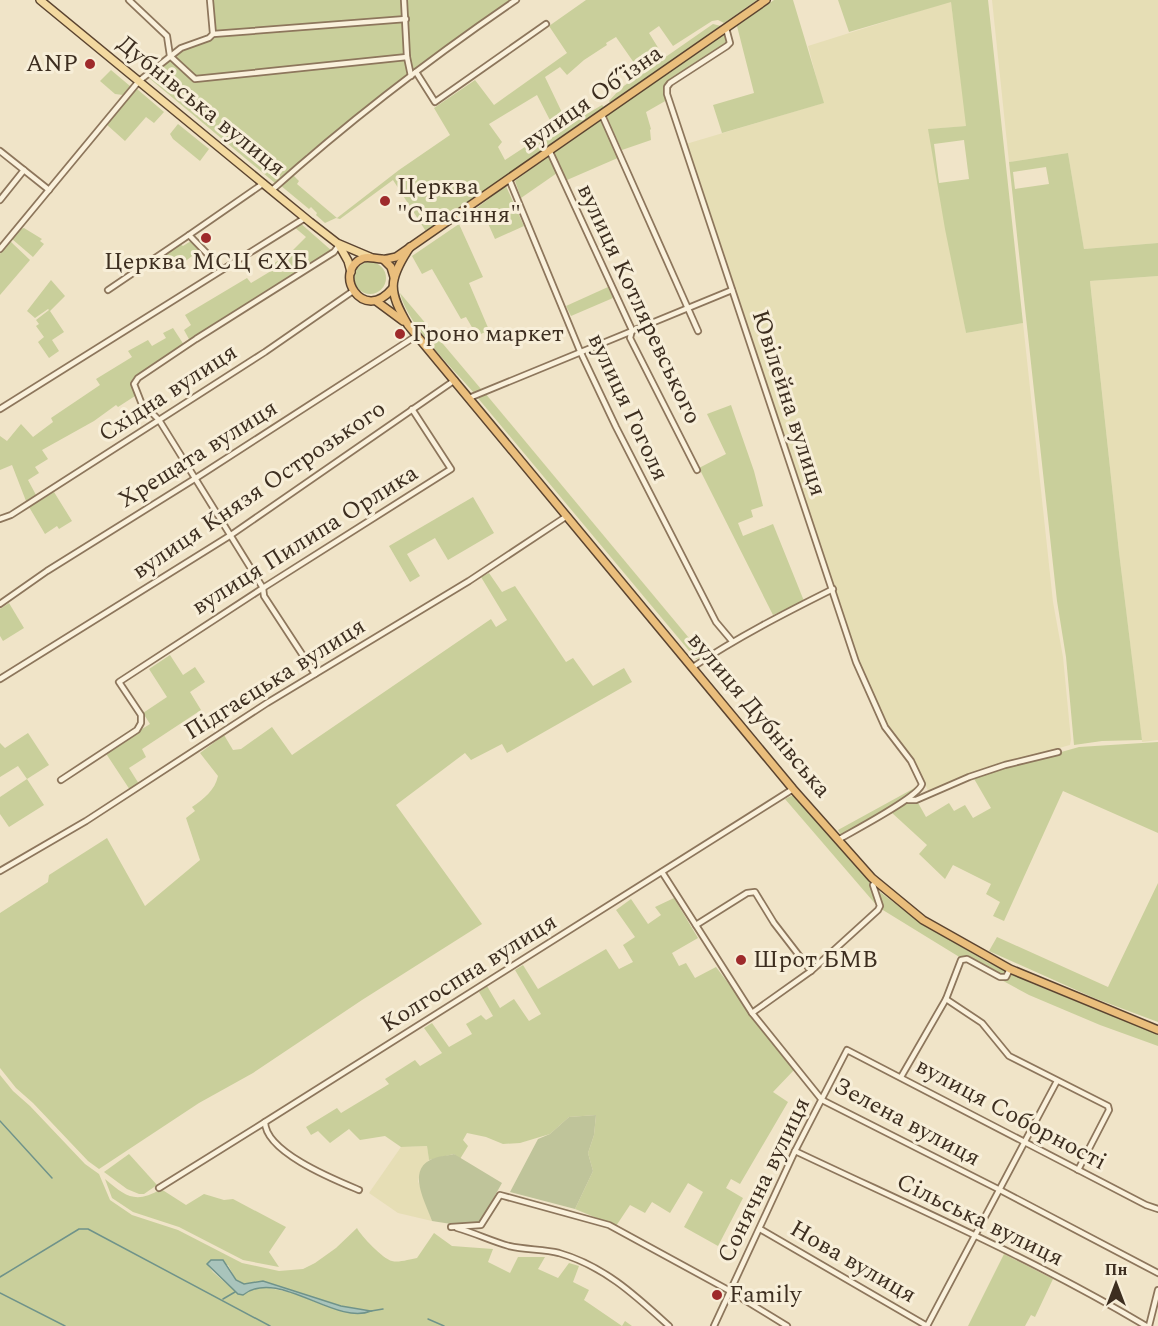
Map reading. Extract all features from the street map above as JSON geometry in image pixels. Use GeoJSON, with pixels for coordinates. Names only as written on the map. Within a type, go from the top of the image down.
{"type":"FeatureCollection","features":[{"type":"Feature","properties":{"kind":"highway","name":"вулиця Об’їзна"},"geometry":{"type":"LineString","coordinates":[[384,260],[396,257],[766,0]]}},
{"type":"Feature","properties":{"kind":"highway"},"geometry":{"type":"LineString","coordinates":[[408,325],[398,308],[392,289],[399,263],[410,247]]}},
{"type":"Feature","properties":{"kind":"highway"},"geometry":{"type":"LineString","coordinates":[[392,289],[386,297],[376,301],[367,301],[353,291],[350,282],[351,272],[354,265],[361,259],[370,256],[384,260],[391,267],[394,277]]}},
{"type":"Feature","properties":{"kind":"highway"},"geometry":{"type":"LineString","coordinates":[[376,301],[408,325]]}},
{"type":"Feature","properties":{"kind":"highway","name":"вулиця Дубнівська"},"geometry":{"type":"LineString","coordinates":[[408,325],[794,789],[875,882],[923,920],[1011,969],[1158,1030]]}},
{"type":"Feature","properties":{"kind":"main road","name":"Дубнівська вулиця"},"geometry":{"type":"LineString","coordinates":[[40,0],[338,244]]}},
{"type":"Feature","properties":{"kind":"main road"},"geometry":{"type":"LineString","coordinates":[[338,244],[370,256]]}},
{"type":"Feature","properties":{"kind":"main road"},"geometry":{"type":"LineString","coordinates":[[338,244],[348,261],[351,272]]}},
{"type":"Feature","properties":{"kind":"street"},"geometry":{"type":"LineString","coordinates":[[129,0],[167,36],[170,56],[195,79],[407,57]]}},
{"type":"Feature","properties":{"kind":"street"},"geometry":{"type":"LineString","coordinates":[[210,0],[213,34]]}},
{"type":"Feature","properties":{"kind":"street"},"geometry":{"type":"LineString","coordinates":[[404,0],[407,57],[411,76]]}},
{"type":"Feature","properties":{"kind":"street"},"geometry":{"type":"LineString","coordinates":[[272,190],[316,150],[416,72],[516,0]]}},
{"type":"Feature","properties":{"kind":"street"},"geometry":{"type":"LineString","coordinates":[[0,249],[139,81],[182,48],[209,38],[213,34],[406,19]]}},
{"type":"Feature","properties":{"kind":"street"},"geometry":{"type":"LineString","coordinates":[[416,72],[435,102],[546,24]]}},
{"type":"Feature","properties":{"kind":"street","name":"Ювілейна вулиця"},"geometry":{"type":"LineString","coordinates":[[726,28],[730,38],[727,46],[670,83],[667,87],[667,94],[856,662],[885,727],[911,761],[922,784],[919,791],[905,801]]}},
{"type":"Feature","properties":{"kind":"street"},"geometry":{"type":"LineString","coordinates":[[602,115],[698,331]]}},
{"type":"Feature","properties":{"kind":"street"},"geometry":{"type":"LineString","coordinates":[[0,151],[49,190]]}},
{"type":"Feature","properties":{"kind":"street","name":"вулиця Котляревського"},"geometry":{"type":"LineString","coordinates":[[550,152],[632,330],[630,338],[697,470]]}},
{"type":"Feature","properties":{"kind":"street"},"geometry":{"type":"LineString","coordinates":[[0,200],[24,170]]}},
{"type":"Feature","properties":{"kind":"street","name":"вулиця Гоголя"},"geometry":{"type":"LineString","coordinates":[[509,179],[580,351],[652,500],[716,622],[732,641]]}},
{"type":"Feature","properties":{"kind":"street"},"geometry":{"type":"LineString","coordinates":[[108,290],[264,183]]}},
{"type":"Feature","properties":{"kind":"street"},"geometry":{"type":"LineString","coordinates":[[0,409],[305,218]]}},
{"type":"Feature","properties":{"kind":"street"},"geometry":{"type":"LineString","coordinates":[[189,236],[222,269]]}},
{"type":"Feature","properties":{"kind":"street"},"geometry":{"type":"LineString","coordinates":[[315,674],[264,596],[263,588],[196,478],[159,420],[141,402],[134,387],[135,381],[196,339],[334,252],[338,244]]}},
{"type":"Feature","properties":{"kind":"street"},"geometry":{"type":"LineString","coordinates":[[470,398],[732,290]]}},
{"type":"Feature","properties":{"kind":"street","name":"Східна вулиця"},"geometry":{"type":"LineString","coordinates":[[0,519],[11,515],[159,420],[353,291]]}},
{"type":"Feature","properties":{"kind":"street","name":"Хрещата вулиця"},"geometry":{"type":"LineString","coordinates":[[0,604],[47,571],[416,336]]}},
{"type":"Feature","properties":{"kind":"street","name":"вулиця Князя Острозького"},"geometry":{"type":"LineString","coordinates":[[0,680],[81,627],[231,535],[455,380]]}},
{"type":"Feature","properties":{"kind":"street","name":"вулиця Пилипа Орлика"},"geometry":{"type":"LineString","coordinates":[[61,780],[137,730],[141,723],[141,715],[119,682],[451,469],[412,409]]}},
{"type":"Feature","properties":{"kind":"street","name":"Підгаєцька вулиця"},"geometry":{"type":"LineString","coordinates":[[0,871],[86,821],[267,703],[469,581],[567,516]]}},
{"type":"Feature","properties":{"kind":"street"},"geometry":{"type":"LineString","coordinates":[[693,667],[732,641],[833,589]]}},
{"type":"Feature","properties":{"kind":"street"},"geometry":{"type":"LineString","coordinates":[[838,840],[905,801],[916,800],[969,777],[1005,765],[1058,752]]}},
{"type":"Feature","properties":{"kind":"street","name":"Колгоспна вулиця"},"geometry":{"type":"LineString","coordinates":[[159,1188],[794,789]]}},
{"type":"Feature","properties":{"kind":"street","name":"Зелена вулиця"},"geometry":{"type":"LineString","coordinates":[[662,872],[752,1012],[822,1100],[1158,1273]]}},
{"type":"Feature","properties":{"kind":"street"},"geometry":{"type":"LineString","coordinates":[[752,1012],[810,971],[878,910],[873,885],[875,882]]}},
{"type":"Feature","properties":{"kind":"street"},"geometry":{"type":"LineString","coordinates":[[696,925],[747,893],[755,892],[810,971]]}},
{"type":"Feature","properties":{"kind":"street"},"geometry":{"type":"LineString","coordinates":[[901,1077],[946,999],[962,960],[967,958],[1000,977],[1006,977],[1011,969]]}},
{"type":"Feature","properties":{"kind":"street"},"geometry":{"type":"LineString","coordinates":[[946,999],[982,1023],[1009,1056],[1108,1106],[1078,1170]]}},
{"type":"Feature","properties":{"kind":"street","name":"вулиця Соборності"},"geometry":{"type":"LineString","coordinates":[[848,1050],[1078,1170],[1158,1209]]}},
{"type":"Feature","properties":{"kind":"street","name":"Сонячна вулиця"},"geometry":{"type":"LineString","coordinates":[[714,1326],[795,1151],[848,1050]]}},
{"type":"Feature","properties":{"kind":"street"},"geometry":{"type":"LineString","coordinates":[[927,1326],[1057,1081]]}},
{"type":"Feature","properties":{"kind":"street"},"geometry":{"type":"LineString","coordinates":[[265,1122],[265,1128],[270,1136],[292,1157],[311,1169],[359,1190]]}},
{"type":"Feature","properties":{"kind":"street","name":"Сільська вулиця"},"geometry":{"type":"LineString","coordinates":[[795,1151],[976,1237],[1109,1304],[1147,1326]]}},
{"type":"Feature","properties":{"kind":"street"},"geometry":{"type":"LineString","coordinates":[[669,1326],[614,1278],[580,1260],[556,1252],[528,1250],[506,1245],[474,1232],[451,1227],[481,1225],[500,1195],[609,1225],[730,1291],[787,1326]]}},
{"type":"Feature","properties":{"kind":"street","name":"Нова вулиця"},"geometry":{"type":"LineString","coordinates":[[760,1229],[927,1326]]}},
{"type":"Feature","properties":{"kind":"street"},"geometry":{"type":"LineString","coordinates":[[1147,1326],[1158,1290]]}},
{"type":"Feature","properties":{"kind":"shaded area"},"geometry":{"type":"Polygon","coordinates":[[[992,0],[1158,0],[1158,243],[1084,249],[1068,153],[1009,162],[992,0]]]}},
{"type":"Feature","properties":{"kind":"shaded area"},"geometry":{"type":"Polygon","coordinates":[[[951,1],[967,126],[929,129],[966,333],[1023,323],[1053,602],[1063,657],[1071,740],[1070,745],[968,775],[929,792],[912,761],[886,726],[858,662],[714,235],[686,144],[823,103],[808,46],[951,1]]]}},
{"type":"Feature","properties":{"kind":"shaded area"},"geometry":{"type":"Polygon","coordinates":[[[1158,276],[1158,740],[1142,742],[1090,281],[1158,276]]]}},
{"type":"Feature","properties":{"kind":"shaded area"},"geometry":{"type":"Polygon","coordinates":[[[427,1146],[429,1160],[421,1171],[418,1181],[432,1221],[398,1213],[369,1193],[401,1147],[427,1146]]]}},
{"type":"Feature","properties":{"kind":"green space"},"geometry":{"type":"Polygon","coordinates":[[[213,0],[512,0],[362,110],[275,183],[149,78],[181,51],[215,38],[213,0]]]}},
{"type":"Feature","properties":{"kind":"green space"},"geometry":{"type":"Polygon","coordinates":[[[586,0],[757,0],[724,23],[718,20],[712,21],[673,46],[659,26],[649,33],[662,54],[639,70],[616,37],[567,75],[560,67],[545,77],[568,125],[602,105],[605,108],[427,233],[393,180],[340,219],[336,218],[325,223],[311,207],[309,209],[280,185],[292,174],[299,181],[297,184],[337,218],[399,170],[450,135],[434,108],[475,80],[494,105],[567,53],[549,26],[586,0]],[[537,95],[489,124],[502,142],[498,147],[505,160],[554,128],[537,95]]]}},
{"type":"Feature","properties":{"kind":"green space"},"geometry":{"type":"Polygon","coordinates":[[[774,0],[793,0],[824,103],[722,133],[713,105],[754,93],[737,26],[774,0]]]}},
{"type":"Feature","properties":{"kind":"green space"},"geometry":{"type":"Polygon","coordinates":[[[838,0],[988,0],[1023,323],[966,333],[928,129],[966,126],[951,2],[849,32],[838,0]],[[964,140],[934,144],[939,183],[969,179],[964,140]]]}},
{"type":"Feature","properties":{"kind":"green space"},"geometry":{"type":"Polygon","coordinates":[[[713,24],[721,26],[611,104],[609,101],[621,88],[713,24]]]}},
{"type":"Feature","properties":{"kind":"green space"},"geometry":{"type":"Polygon","coordinates":[[[726,33],[728,42],[726,44],[665,87],[667,100],[646,112],[651,129],[651,140],[622,150],[606,116],[726,33]]]}},
{"type":"Feature","properties":{"kind":"green space"},"geometry":{"type":"Polygon","coordinates":[[[111,70],[130,86],[123,95],[115,94],[100,81],[111,70]]]}},
{"type":"Feature","properties":{"kind":"green space"},"geometry":{"type":"Polygon","coordinates":[[[137,89],[164,112],[154,123],[146,117],[125,141],[106,124],[137,89]]]}},
{"type":"Feature","properties":{"kind":"green space"},"geometry":{"type":"Polygon","coordinates":[[[601,120],[608,129],[620,157],[567,180],[554,153],[601,120]]]}},
{"type":"Feature","properties":{"kind":"green space"},"geometry":{"type":"Polygon","coordinates":[[[178,124],[209,149],[200,161],[170,134],[178,124]]]}},
{"type":"Feature","properties":{"kind":"green space"},"geometry":{"type":"Polygon","coordinates":[[[1068,153],[1084,249],[1158,243],[1158,276],[1090,281],[1142,740],[1102,741],[1074,745],[1066,657],[1057,601],[1009,162],[1068,153]],[[1046,167],[1013,172],[1015,189],[1049,184],[1046,167]]]}},
{"type":"Feature","properties":{"kind":"green space"},"geometry":{"type":"Polygon","coordinates":[[[548,156],[557,173],[521,198],[515,181],[548,156]]]}},
{"type":"Feature","properties":{"kind":"green space"},"geometry":{"type":"Polygon","coordinates":[[[506,186],[524,226],[495,239],[482,210],[462,220],[462,219],[506,186]]]}},
{"type":"Feature","properties":{"kind":"green space"},"geometry":{"type":"Polygon","coordinates":[[[299,222],[332,251],[190,341],[184,330],[191,325],[185,315],[247,278],[251,283],[271,271],[269,267],[293,250],[306,237],[293,226],[299,222]]]}},
{"type":"Feature","properties":{"kind":"green space"},"geometry":{"type":"Polygon","coordinates":[[[459,224],[483,277],[469,283],[489,330],[477,336],[466,317],[461,319],[432,269],[422,274],[412,256],[459,224]]]}},
{"type":"Feature","properties":{"kind":"green space"},"geometry":{"type":"Polygon","coordinates":[[[24,228],[42,239],[40,241],[44,244],[33,257],[12,239],[20,229],[24,228]]]}},
{"type":"Feature","properties":{"kind":"green space"},"geometry":{"type":"Polygon","coordinates":[[[10,241],[30,260],[0,295],[0,254],[10,241]]]}},
{"type":"Feature","properties":{"kind":"green space"},"geometry":{"type":"Polygon","coordinates":[[[191,241],[200,250],[175,269],[163,254],[180,244],[183,246],[191,241]]]}},
{"type":"Feature","properties":{"kind":"green space"},"geometry":{"type":"Polygon","coordinates":[[[370,262],[381,267],[386,278],[381,289],[370,294],[359,289],[354,278],[359,267],[370,262]]]}},
{"type":"Feature","properties":{"kind":"green space"},"geometry":{"type":"Polygon","coordinates":[[[51,280],[65,296],[50,311],[64,332],[52,340],[59,351],[49,358],[38,342],[44,337],[36,326],[39,324],[36,320],[49,310],[35,318],[27,311],[51,280]]]}},
{"type":"Feature","properties":{"kind":"green space"},"geometry":{"type":"Polygon","coordinates":[[[608,287],[613,298],[571,316],[566,306],[608,287]]]}},
{"type":"Feature","properties":{"kind":"green space"},"geometry":{"type":"Polygon","coordinates":[[[400,293],[481,389],[474,393],[431,345],[412,319],[400,293]]]}},
{"type":"Feature","properties":{"kind":"green space"},"geometry":{"type":"Polygon","coordinates":[[[173,328],[184,345],[132,384],[135,396],[42,450],[48,459],[35,467],[39,473],[28,480],[36,495],[26,501],[12,465],[0,470],[0,436],[7,441],[21,424],[33,437],[53,422],[51,418],[100,385],[96,379],[132,357],[128,351],[148,340],[152,346],[166,338],[163,333],[173,328]]]}},
{"type":"Feature","properties":{"kind":"green space"},"geometry":{"type":"Polygon","coordinates":[[[485,393],[704,656],[696,659],[477,397],[485,393]]]}},
{"type":"Feature","properties":{"kind":"green space"},"geometry":{"type":"Polygon","coordinates":[[[731,405],[754,471],[763,506],[751,510],[753,517],[738,523],[743,536],[773,524],[804,601],[773,615],[699,468],[726,454],[707,414],[731,405]]]}},
{"type":"Feature","properties":{"kind":"green space"},"geometry":{"type":"Polygon","coordinates":[[[54,492],[72,521],[59,529],[57,526],[45,534],[29,507],[54,492]]]}},
{"type":"Feature","properties":{"kind":"green space"},"geometry":{"type":"Polygon","coordinates":[[[473,497],[494,533],[448,560],[435,538],[407,554],[420,576],[410,582],[389,546],[473,497]]]}},
{"type":"Feature","properties":{"kind":"green space"},"geometry":{"type":"Polygon","coordinates":[[[489,573],[502,592],[515,586],[566,662],[573,658],[593,686],[624,668],[632,682],[507,753],[502,744],[471,760],[465,753],[396,805],[482,924],[253,1073],[199,1103],[99,1169],[88,1161],[16,1088],[0,1068],[0,913],[48,882],[49,875],[107,838],[145,906],[200,860],[186,818],[195,811],[192,807],[212,790],[218,776],[200,753],[224,735],[233,750],[241,749],[272,727],[292,755],[491,619],[496,627],[507,620],[481,577],[489,573]]]}},
{"type":"Feature","properties":{"kind":"green space"},"geometry":{"type":"Polygon","coordinates":[[[9,603],[24,628],[3,641],[0,636],[0,609],[9,603]]]}},
{"type":"Feature","properties":{"kind":"green space"},"geometry":{"type":"Polygon","coordinates":[[[170,655],[183,675],[195,667],[205,682],[190,692],[201,710],[142,749],[146,757],[129,768],[139,784],[130,790],[105,752],[150,724],[143,713],[167,697],[149,669],[170,655]]]}},
{"type":"Feature","properties":{"kind":"green space"},"geometry":{"type":"Polygon","coordinates":[[[28,733],[49,765],[27,779],[18,766],[0,777],[0,743],[5,748],[28,733]]]}},
{"type":"Feature","properties":{"kind":"green space"},"geometry":{"type":"Polygon","coordinates":[[[1158,742],[1158,833],[1063,791],[1004,921],[993,916],[1000,902],[986,894],[991,884],[953,865],[945,879],[919,854],[927,845],[891,812],[906,803],[917,801],[926,817],[949,803],[954,811],[965,805],[973,818],[991,808],[973,777],[1079,747],[1158,742]]]}},
{"type":"Feature","properties":{"kind":"green space"},"geometry":{"type":"Polygon","coordinates":[[[27,779],[44,805],[9,827],[0,814],[0,797],[27,779]]]}},
{"type":"Feature","properties":{"kind":"green space"},"geometry":{"type":"Polygon","coordinates":[[[920,785],[907,797],[871,819],[841,835],[838,830],[920,785]]]}},
{"type":"Feature","properties":{"kind":"green space"},"geometry":{"type":"Polygon","coordinates":[[[793,795],[876,889],[921,923],[987,962],[1033,984],[1158,1034],[1158,1046],[1029,995],[961,958],[878,907],[785,799],[793,795]]]}},
{"type":"Feature","properties":{"kind":"green space"},"geometry":{"type":"Polygon","coordinates":[[[1158,883],[1158,1022],[1094,998],[989,951],[997,937],[1108,987],[1158,883]]]}},
{"type":"Feature","properties":{"kind":"green space"},"geometry":{"type":"Polygon","coordinates":[[[674,898],[698,938],[672,953],[679,966],[686,963],[695,978],[716,967],[794,1070],[773,1092],[788,1102],[740,1184],[731,1179],[726,1188],[743,1198],[718,1246],[684,1227],[703,1192],[688,1183],[670,1213],[652,1202],[645,1213],[630,1205],[616,1226],[575,1209],[593,1171],[588,1153],[594,1135],[596,1115],[569,1117],[550,1134],[520,1143],[503,1144],[467,1133],[463,1140],[468,1146],[460,1159],[454,1154],[429,1160],[427,1146],[401,1147],[385,1136],[360,1140],[349,1129],[330,1143],[318,1131],[311,1135],[306,1127],[337,1108],[341,1113],[389,1084],[385,1079],[415,1060],[420,1066],[442,1053],[424,1028],[432,1023],[449,1047],[472,1034],[466,1024],[481,1015],[486,1020],[493,1016],[479,992],[487,986],[500,1008],[514,999],[529,1021],[541,1014],[515,970],[523,965],[538,989],[606,949],[619,969],[633,962],[623,945],[635,937],[616,910],[631,899],[648,924],[661,915],[655,907],[674,898]]]}},
{"type":"Feature","properties":{"kind":"green space"},"geometry":{"type":"Polygon","coordinates":[[[0,1075],[85,1164],[99,1174],[110,1200],[132,1215],[178,1230],[242,1263],[279,1271],[303,1269],[336,1248],[357,1228],[383,1256],[392,1261],[401,1261],[417,1258],[434,1233],[452,1246],[493,1249],[488,1262],[510,1273],[518,1257],[545,1257],[538,1269],[558,1278],[569,1263],[579,1266],[573,1282],[589,1290],[584,1300],[622,1326],[0,1326],[0,1075]],[[207,1264],[238,1294],[243,1295],[260,1286],[293,1293],[323,1305],[351,1312],[369,1311],[341,1306],[263,1281],[244,1284],[236,1280],[228,1265],[207,1264]]]}},
{"type":"Feature","properties":{"kind":"green space"},"geometry":{"type":"Polygon","coordinates":[[[596,1115],[594,1135],[588,1153],[593,1171],[575,1209],[510,1192],[538,1139],[550,1134],[569,1117],[596,1115]]]}},
{"type":"Feature","properties":{"kind":"green space"},"geometry":{"type":"Polygon","coordinates":[[[129,1154],[157,1185],[144,1194],[127,1189],[104,1172],[129,1154]]]}},
{"type":"Feature","properties":{"kind":"green space"},"geometry":{"type":"Polygon","coordinates":[[[454,1154],[502,1183],[480,1222],[451,1224],[432,1221],[426,1206],[419,1180],[423,1165],[430,1160],[454,1154]]]}},
{"type":"Feature","properties":{"kind":"green space"},"geometry":{"type":"Polygon","coordinates":[[[105,1179],[125,1194],[138,1197],[161,1189],[186,1205],[204,1194],[224,1200],[233,1199],[286,1227],[269,1252],[279,1267],[243,1260],[179,1227],[133,1212],[112,1198],[105,1179]]]}},
{"type":"Feature","properties":{"kind":"green space"},"geometry":{"type":"Polygon","coordinates":[[[1004,1254],[1053,1279],[1035,1317],[1031,1315],[1025,1326],[968,1326],[1004,1254]]]}},
{"type":"Feature","properties":{"kind":"green space"},"geometry":{"type":"Polygon","coordinates":[[[625,1321],[632,1326],[622,1326],[625,1321]]]}},
{"type":"Feature","properties":{"kind":"water"},"geometry":{"type":"Polygon","coordinates":[[[211,1260],[223,1260],[236,1280],[244,1284],[263,1281],[341,1306],[371,1311],[357,1313],[341,1311],[273,1288],[257,1288],[243,1295],[238,1294],[207,1264],[211,1260]]]}},
{"type":"Feature","properties":{"kind":"waterway"},"geometry":{"type":"LineString","coordinates":[[0,1121],[52,1178]]}},
{"type":"Feature","properties":{"kind":"waterway"},"geometry":{"type":"LineString","coordinates":[[0,1277],[79,1229],[88,1229],[270,1326]]}},
{"type":"Feature","properties":{"kind":"waterway"},"geometry":{"type":"LineString","coordinates":[[223,1299],[235,1292]]}},
{"type":"Feature","properties":{"kind":"waterway"},"geometry":{"type":"LineString","coordinates":[[0,1293],[65,1326]]}},
{"type":"Feature","properties":{"kind":"waterway"},"geometry":{"type":"LineString","coordinates":[[371,1311],[383,1309]]}},
{"type":"Feature","properties":{"kind":"waterway"},"geometry":{"type":"LineString","coordinates":[[428,1319],[444,1326]]}},
{"type":"Feature","properties":{"kind":"place","name":"ANP"},"geometry":{"type":"Point","coordinates":[90,64]}},
{"type":"Feature","properties":{"kind":"place","name":"Церква \"Спасіння\""},"geometry":{"type":"Point","coordinates":[385,201]}},
{"type":"Feature","properties":{"kind":"place","name":"Церква МСЦ ЄХБ"},"geometry":{"type":"Point","coordinates":[206,238]}},
{"type":"Feature","properties":{"kind":"place","name":"Гроно маркет"},"geometry":{"type":"Point","coordinates":[400,334]}},
{"type":"Feature","properties":{"kind":"place","name":"Шрот БМВ"},"geometry":{"type":"Point","coordinates":[741,960]}},
{"type":"Feature","properties":{"kind":"place","name":"Family"},"geometry":{"type":"Point","coordinates":[717,1295]}}]}
